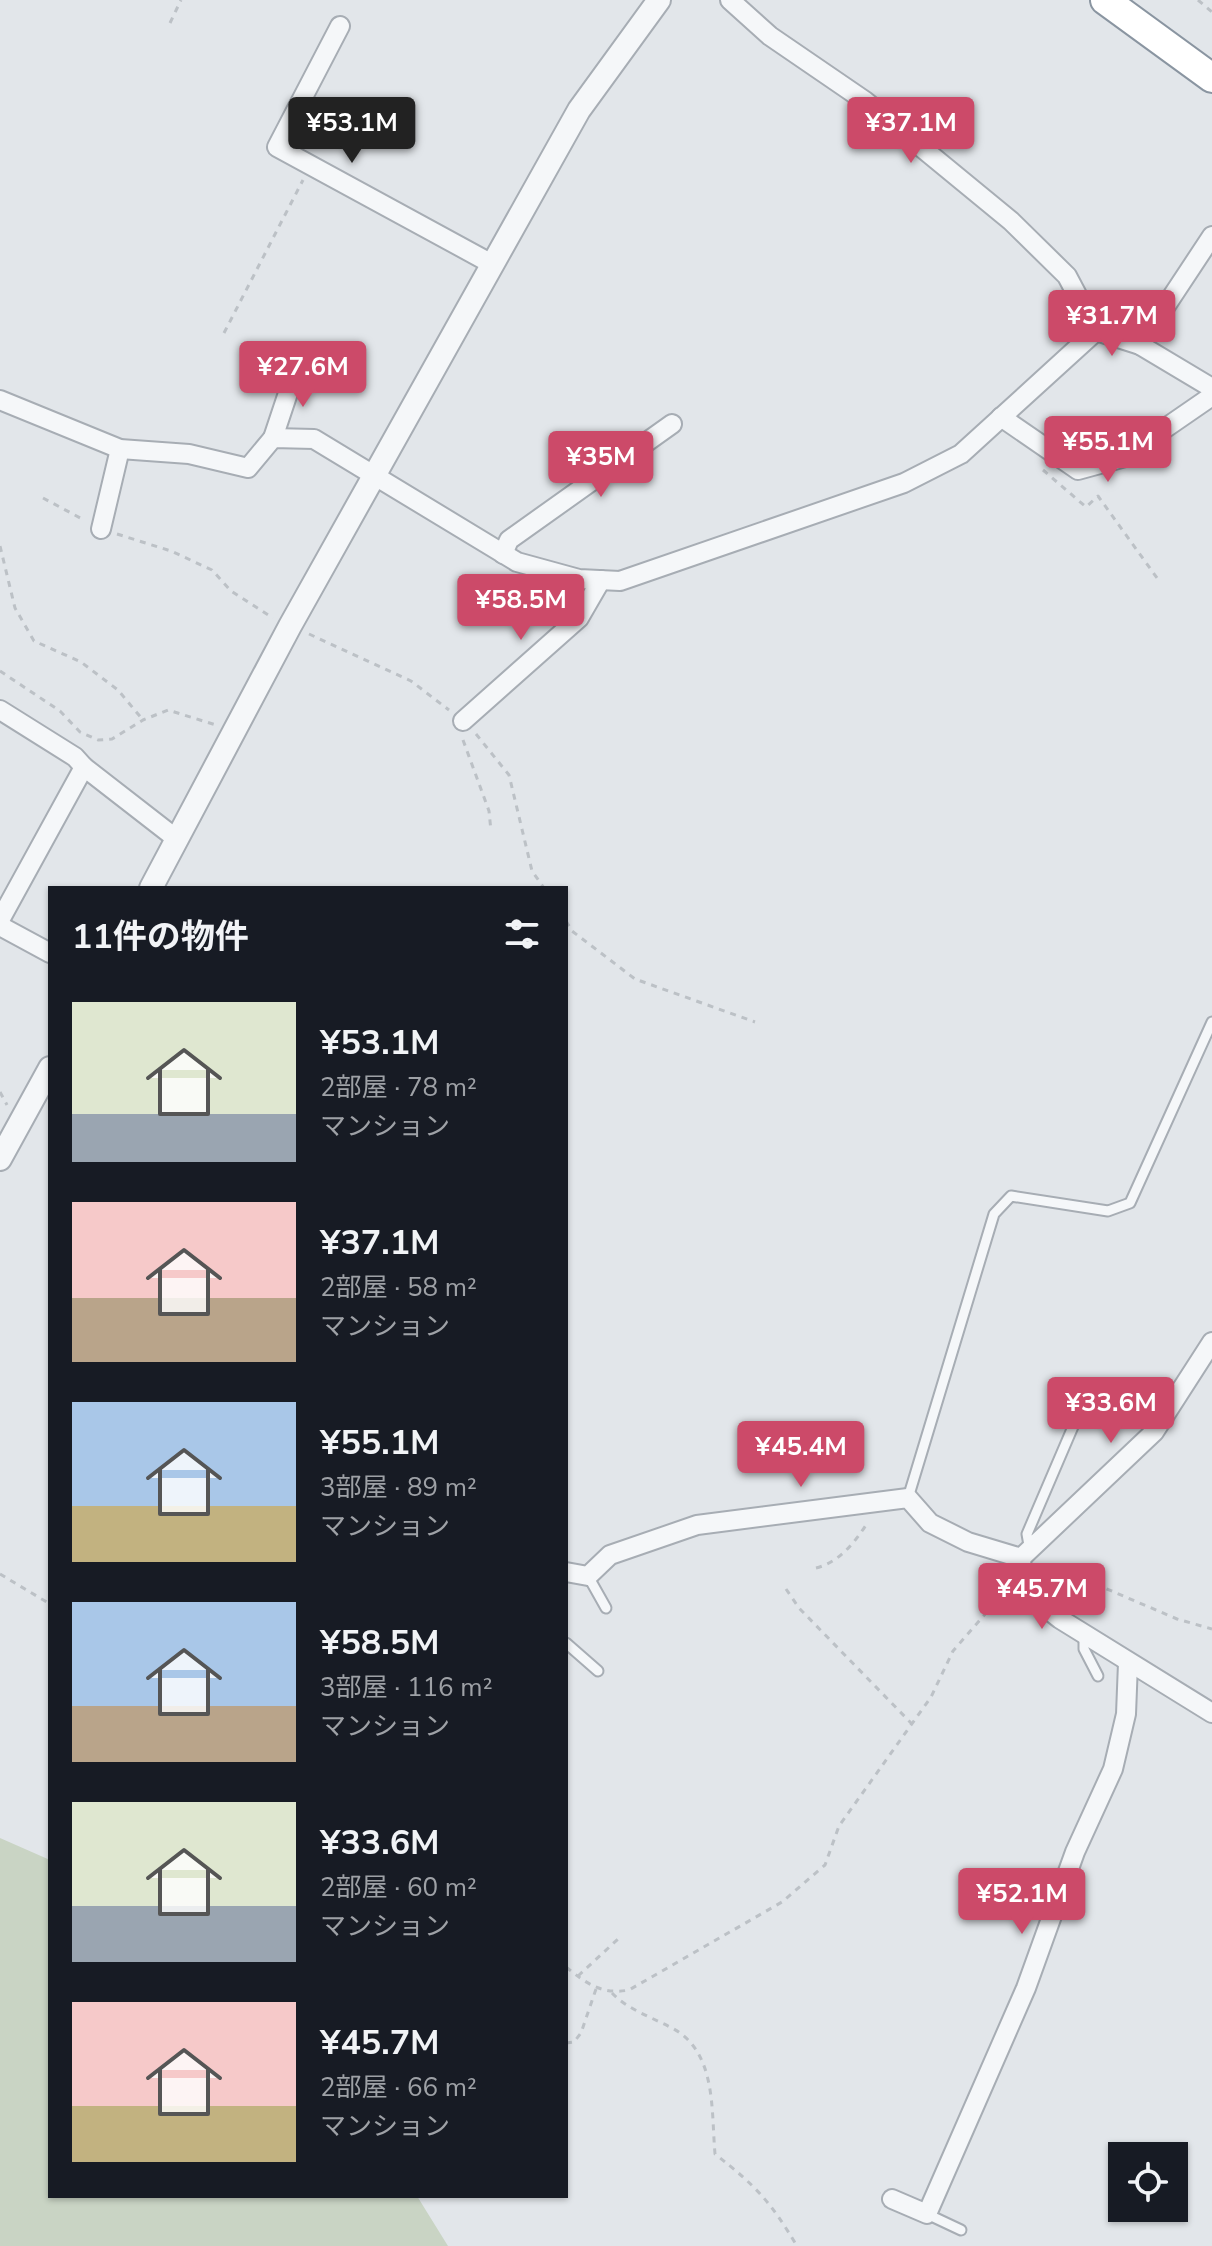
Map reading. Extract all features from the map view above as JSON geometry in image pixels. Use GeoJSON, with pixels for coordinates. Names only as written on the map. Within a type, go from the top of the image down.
{"type":"FeatureCollection","features":[{"type":"Feature","properties":{"kind":"highway"},"geometry":{"type":"LineString","coordinates":[[1105,0],[1212,78]]}},
{"type":"Feature","properties":{"kind":"street"},"geometry":{"type":"LineString","coordinates":[[152,886],[290,626],[579,110],[659,0]]}},
{"type":"Feature","properties":{"kind":"street"},"geometry":{"type":"LineString","coordinates":[[730,0],[770,36],[865,101],[1011,221],[1067,276],[1096,331],[1140,345],[1212,388]]}},
{"type":"Feature","properties":{"kind":"street"},"geometry":{"type":"LineString","coordinates":[[340,26],[277,147],[492,264]]}},
{"type":"Feature","properties":{"kind":"street"},"geometry":{"type":"LineString","coordinates":[[1140,345],[1212,236]]}},
{"type":"Feature","properties":{"kind":"street"},"geometry":{"type":"LineString","coordinates":[[273,438],[314,439],[517,562],[579,579],[620,581],[904,483],[961,454],[1096,331]]}},
{"type":"Feature","properties":{"kind":"street"},"geometry":{"type":"LineString","coordinates":[[0,400],[120,449],[189,454],[248,468],[273,438],[296,369]]}},
{"type":"Feature","properties":{"kind":"street"},"geometry":{"type":"LineString","coordinates":[[1001,417],[1078,470],[1122,458],[1212,396]]}},
{"type":"Feature","properties":{"kind":"street"},"geometry":{"type":"LineString","coordinates":[[503,554],[509,540],[672,424]]}},
{"type":"Feature","properties":{"kind":"street"},"geometry":{"type":"LineString","coordinates":[[101,529],[120,449]]}},
{"type":"Feature","properties":{"kind":"street"},"geometry":{"type":"LineString","coordinates":[[463,721],[579,618],[601,580]]}},
{"type":"Feature","properties":{"kind":"street"},"geometry":{"type":"LineString","coordinates":[[0,710],[75,757],[178,840]]}},
{"type":"Feature","properties":{"kind":"street"},"geometry":{"type":"LineString","coordinates":[[48,952],[0,923],[84,767]]}},
{"type":"Feature","properties":{"kind":"street"},"geometry":{"type":"LineString","coordinates":[[0,1159],[48,1072]]}},
{"type":"Feature","properties":{"kind":"street"},"geometry":{"type":"LineString","coordinates":[[1212,1342],[1154,1432],[1025,1554],[1023,1590],[1128,1663],[1212,1713]]}},
{"type":"Feature","properties":{"kind":"street"},"geometry":{"type":"LineString","coordinates":[[568,1572],[588,1576],[610,1555],[697,1525],[878,1499],[908,1498],[930,1523],[968,1542],[1025,1554]]}},
{"type":"Feature","properties":{"kind":"street"},"geometry":{"type":"LineString","coordinates":[[892,2199],[927,2214],[1026,1988],[1075,1852],[1113,1769],[1126,1714],[1128,1663]]}},
{"type":"Feature","properties":{"kind":"lane"},"geometry":{"type":"LineString","coordinates":[[908,1498],[994,1214],[1011,1196],[1108,1211],[1130,1203],[1212,1022]]}},
{"type":"Feature","properties":{"kind":"lane"},"geometry":{"type":"LineString","coordinates":[[1025,1554],[1027,1534],[1078,1415]]}},
{"type":"Feature","properties":{"kind":"lane"},"geometry":{"type":"LineString","coordinates":[[588,1576],[606,1608]]}},
{"type":"Feature","properties":{"kind":"lane"},"geometry":{"type":"LineString","coordinates":[[1084,1634],[1084,1649],[1098,1676]]}},
{"type":"Feature","properties":{"kind":"lane"},"geometry":{"type":"LineString","coordinates":[[568,1645],[598,1671]]}},
{"type":"Feature","properties":{"kind":"lane"},"geometry":{"type":"LineString","coordinates":[[927,2214],[961,2230]]}},
{"type":"Feature","properties":{"kind":"path"},"geometry":{"type":"LineString","coordinates":[[170,23],[181,0]]}},
{"type":"Feature","properties":{"kind":"path"},"geometry":{"type":"LineString","coordinates":[[1198,0],[1212,12]]}},
{"type":"Feature","properties":{"kind":"path"},"geometry":{"type":"LineString","coordinates":[[224,333],[311,166]]}},
{"type":"Feature","properties":{"kind":"path"},"geometry":{"type":"LineString","coordinates":[[1039,466],[1086,507],[1098,496],[1157,578]]}},
{"type":"Feature","properties":{"kind":"path"},"geometry":{"type":"LineString","coordinates":[[43,498],[101,529],[171,551],[212,570],[231,591],[290,626],[411,681],[463,721],[509,775],[532,871],[543,886]]}},
{"type":"Feature","properties":{"kind":"path"},"geometry":{"type":"LineString","coordinates":[[0,546],[15,608],[34,641],[81,662],[118,690],[143,720]]}},
{"type":"Feature","properties":{"kind":"path"},"geometry":{"type":"LineString","coordinates":[[0,671],[60,711],[80,732],[98,740],[112,739],[143,720],[168,710],[235,730]]}},
{"type":"Feature","properties":{"kind":"path"},"geometry":{"type":"LineString","coordinates":[[463,721],[462,739],[489,811],[491,831]]}},
{"type":"Feature","properties":{"kind":"path"},"geometry":{"type":"LineString","coordinates":[[568,924],[572,931],[635,979],[755,1022]]}},
{"type":"Feature","properties":{"kind":"path"},"geometry":{"type":"LineString","coordinates":[[816,1568],[830,1564],[858,1538],[878,1499]]}},
{"type":"Feature","properties":{"kind":"path"},"geometry":{"type":"LineString","coordinates":[[1025,1554],[1034,1568],[1079,1577],[1177,1619],[1212,1629]]}},
{"type":"Feature","properties":{"kind":"path"},"geometry":{"type":"LineString","coordinates":[[568,1968],[596,1989],[612,1993],[629,1990],[782,1902],[825,1865],[839,1826],[912,1724],[953,1651],[1010,1584],[1025,1554]]}},
{"type":"Feature","properties":{"kind":"path"},"geometry":{"type":"LineString","coordinates":[[0,1574],[48,1603]]}},
{"type":"Feature","properties":{"kind":"path"},"geometry":{"type":"LineString","coordinates":[[786,1589],[799,1608],[912,1724]]}},
{"type":"Feature","properties":{"kind":"path"},"geometry":{"type":"LineString","coordinates":[[578,1976],[618,1939]]}},
{"type":"Feature","properties":{"kind":"path"},"geometry":{"type":"LineString","coordinates":[[568,2043],[574,2042],[581,2033],[596,1989]]}},
{"type":"Feature","properties":{"kind":"path"},"geometry":{"type":"LineString","coordinates":[[612,1993],[620,2002],[685,2034],[705,2062],[715,2154],[759,2188],[797,2246]]}},
{"type":"Feature","properties":{"kind":"green space"},"geometry":{"type":"Polygon","coordinates":[[[0,1838],[48,1859],[48,2198],[418,2198],[448,2246],[0,2246],[0,1838]]]}}]}
